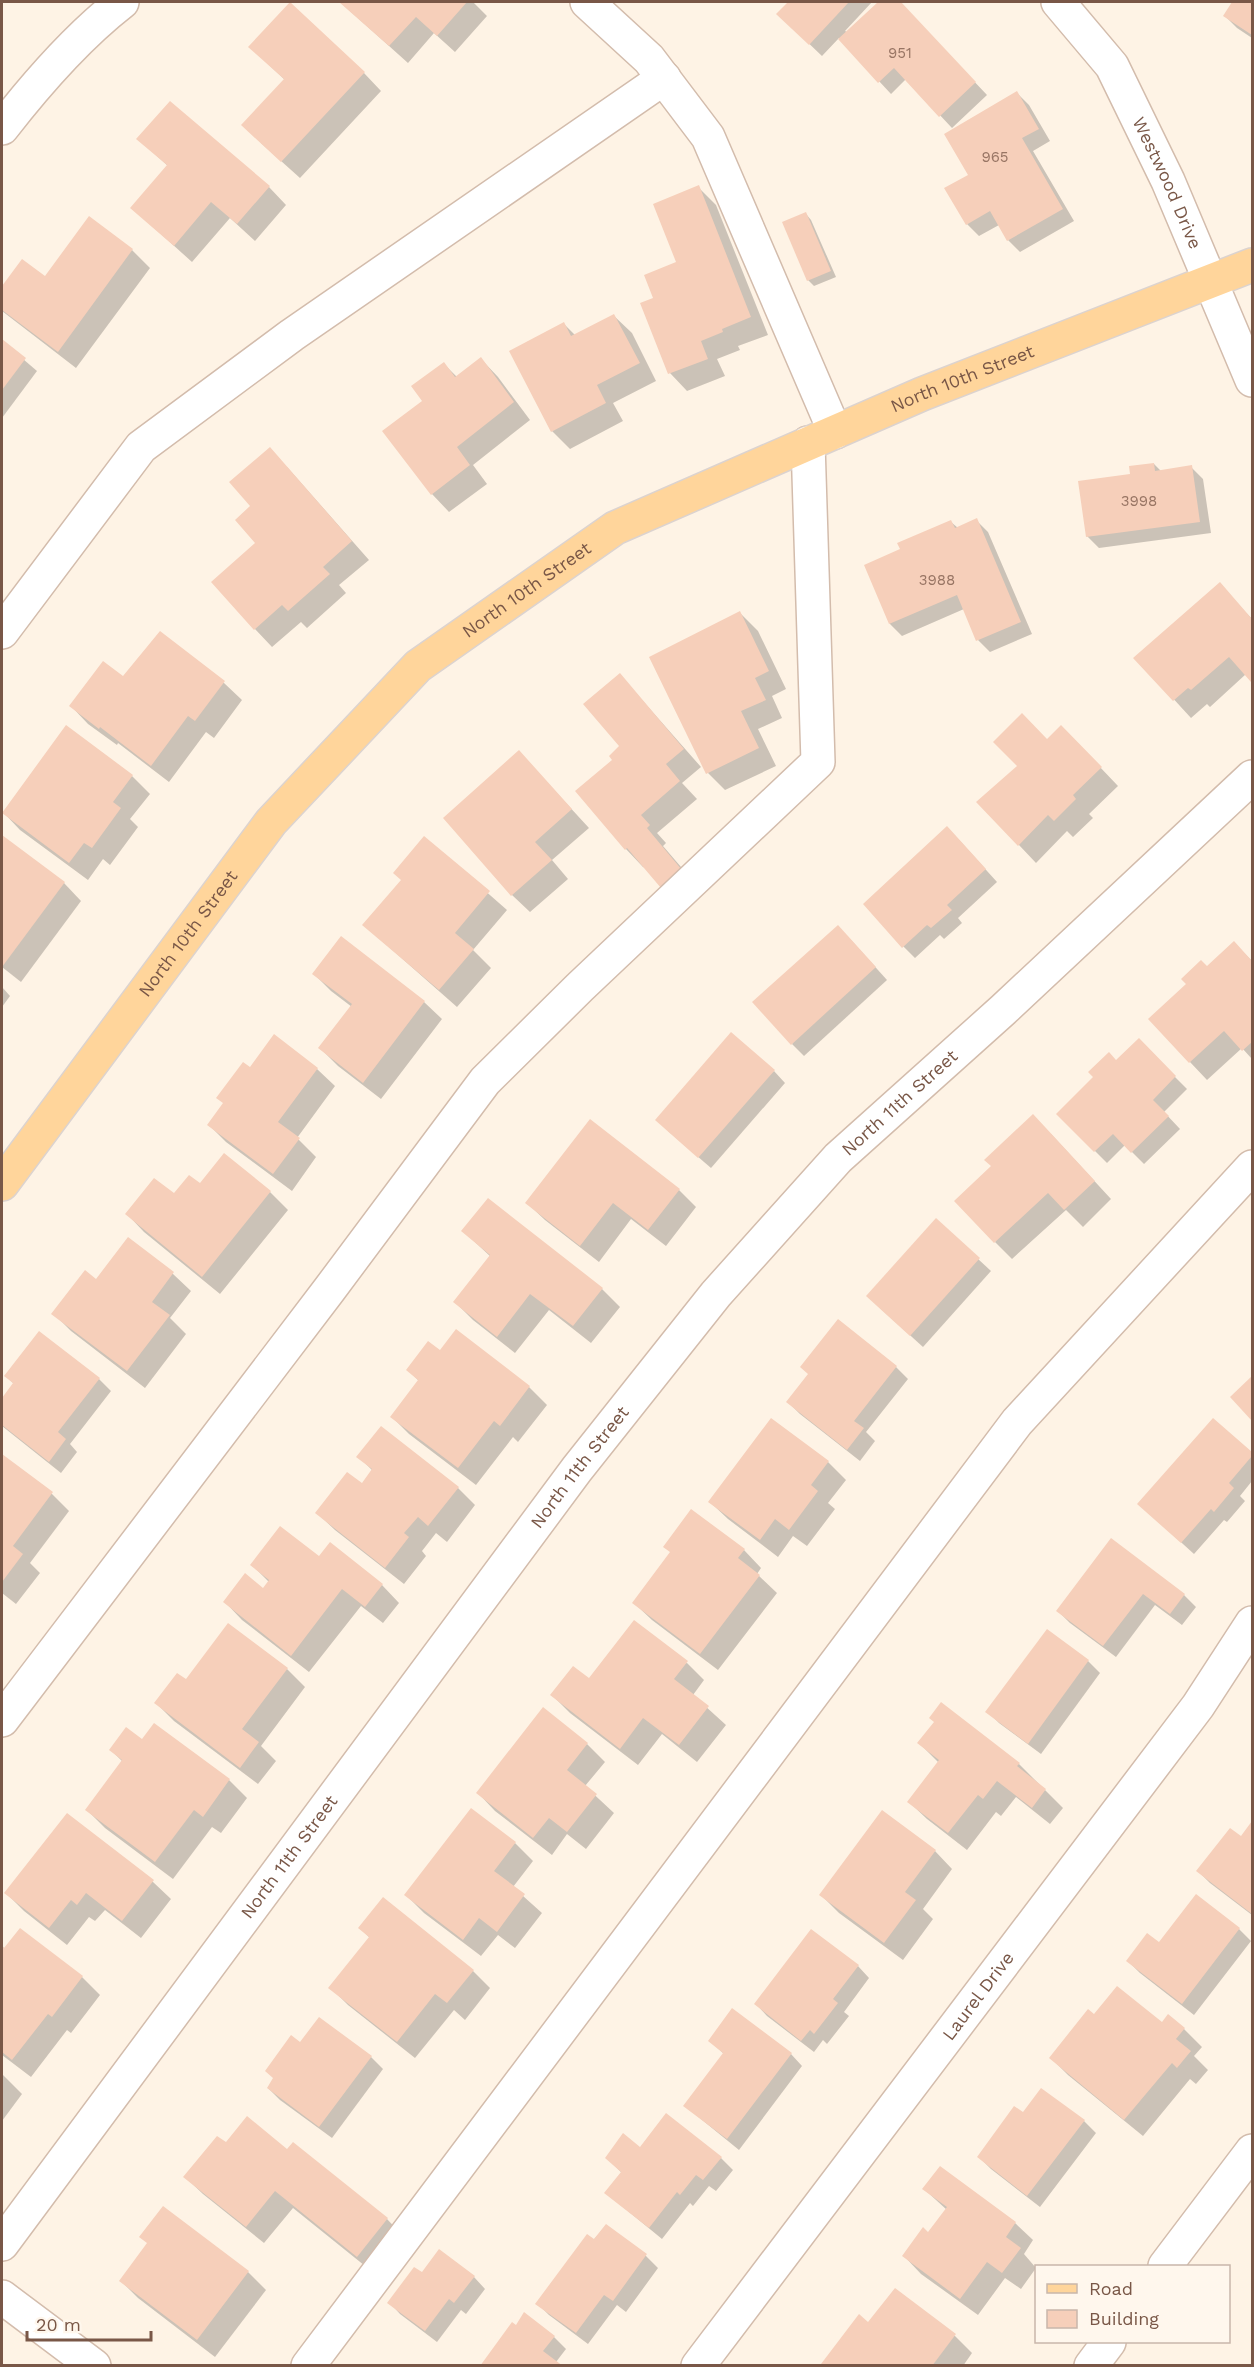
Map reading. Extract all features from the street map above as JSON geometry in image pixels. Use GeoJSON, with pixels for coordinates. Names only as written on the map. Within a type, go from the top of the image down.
{"type":"FeatureCollection","features":[{"type":"Feature","properties":{"kind":"main road","name":"North 10th Street"},"geometry":{"type":"LineString","coordinates":[[2,1184],[271,822],[418,666],[615,528],[922,394],[1252,265]]}},
{"type":"Feature","properties":{"kind":"street"},"geometry":{"type":"LineString","coordinates":[[2,128],[97,21],[122,2]]}},
{"type":"Feature","properties":{"kind":"street"},"geometry":{"type":"LineString","coordinates":[[2,1720],[485,1081],[580,987],[818,762],[822,438],[708,137],[649,59],[587,2]]}},
{"type":"Feature","properties":{"kind":"street","name":"Westwood Drive"},"geometry":{"type":"LineString","coordinates":[[1058,2],[1112,66],[1168,181],[1252,380]]}},
{"type":"Feature","properties":{"kind":"street"},"geometry":{"type":"LineString","coordinates":[[2,632],[141,447],[292,335],[664,78]]}},
{"type":"Feature","properties":{"kind":"street","name":"North 11th Street"},"geometry":{"type":"LineString","coordinates":[[2,2244],[570,1478],[716,1294],[838,1158],[1003,1010],[1252,777]]}},
{"type":"Feature","properties":{"kind":"street"},"geometry":{"type":"LineString","coordinates":[[308,2366],[1017,1422],[1252,1167]]}},
{"type":"Feature","properties":{"kind":"street","name":"Laurel Drive"},"geometry":{"type":"LineString","coordinates":[[698,2366],[1198,1706],[1252,1623]]}},
{"type":"Feature","properties":{"kind":"street"},"geometry":{"type":"LineString","coordinates":[[1166,2265],[1252,2151]]}},
{"type":"Feature","properties":{"kind":"street"},"geometry":{"type":"LineString","coordinates":[[2,2297],[94,2366]]}},
{"type":"Feature","properties":{"kind":"street"},"geometry":{"type":"LineString","coordinates":[[1091,2366],[1108,2343]]}},
{"type":"Feature","properties":{"kind":"building"},"geometry":{"type":"Polygon","coordinates":[[[290,2],[365,72],[281,162],[241,125],[284,79],[248,47],[290,2]]]}},
{"type":"Feature","properties":{"kind":"building"},"geometry":{"type":"Polygon","coordinates":[[[339,2],[467,2],[437,36],[416,17],[389,46],[339,2]]]}},
{"type":"Feature","properties":{"kind":"building"},"geometry":{"type":"Polygon","coordinates":[[[788,2],[849,2],[809,45],[776,14],[788,2]]]}},
{"type":"Feature","properties":{"kind":"building"},"geometry":{"type":"Polygon","coordinates":[[[878,2],[901,2],[976,82],[939,117],[894,68],[878,83],[838,39],[878,2]]]}},
{"type":"Feature","properties":{"kind":"building"},"geometry":{"type":"Polygon","coordinates":[[[1232,2],[1252,2],[1252,35],[1223,16],[1232,2]]]}},
{"type":"Feature","properties":{"kind":"building"},"geometry":{"type":"Polygon","coordinates":[[[1017,91],[1039,129],[1022,138],[1063,209],[1007,241],[990,211],[966,225],[944,188],[968,175],[944,134],[1017,91]]]}},
{"type":"Feature","properties":{"kind":"building"},"geometry":{"type":"Polygon","coordinates":[[[170,101],[270,186],[237,224],[211,202],[174,246],[130,208],[167,165],[136,139],[170,101]]]}},
{"type":"Feature","properties":{"kind":"building"},"geometry":{"type":"Polygon","coordinates":[[[699,185],[751,317],[701,341],[708,359],[668,374],[640,303],[653,298],[644,275],[676,262],[653,204],[699,185]]]}},
{"type":"Feature","properties":{"kind":"building"},"geometry":{"type":"Polygon","coordinates":[[[806,212],[831,271],[807,281],[782,222],[806,212]]]}},
{"type":"Feature","properties":{"kind":"building"},"geometry":{"type":"Polygon","coordinates":[[[89,216],[133,249],[58,352],[2,310],[2,286],[22,259],[45,276],[89,216]]]}},
{"type":"Feature","properties":{"kind":"building"},"geometry":{"type":"Polygon","coordinates":[[[614,314],[640,363],[597,385],[606,403],[551,432],[509,351],[564,322],[571,336],[614,314]]]}},
{"type":"Feature","properties":{"kind":"building"},"geometry":{"type":"Polygon","coordinates":[[[2,339],[26,358],[2,390],[2,339]]]}},
{"type":"Feature","properties":{"kind":"building"},"geometry":{"type":"Polygon","coordinates":[[[481,357],[514,402],[457,447],[470,465],[431,495],[382,431],[422,401],[411,386],[444,362],[455,377],[481,357]]]}},
{"type":"Feature","properties":{"kind":"building"},"geometry":{"type":"Polygon","coordinates":[[[270,447],[352,541],[323,567],[330,574],[288,611],[282,605],[254,630],[211,582],[255,543],[235,520],[250,506],[229,482],[270,447]]]}},
{"type":"Feature","properties":{"kind":"building"},"geometry":{"type":"Polygon","coordinates":[[[1154,463],[1155,471],[1192,465],[1200,522],[1086,537],[1078,481],[1130,474],[1129,466],[1154,463]]]}},
{"type":"Feature","properties":{"kind":"building"},"geometry":{"type":"Polygon","coordinates":[[[977,518],[1021,622],[976,641],[957,595],[889,624],[864,565],[900,549],[897,543],[951,520],[955,528],[977,518]]]}},
{"type":"Feature","properties":{"kind":"building"},"geometry":{"type":"Polygon","coordinates":[[[1220,582],[1252,619],[1252,680],[1251,682],[1229,657],[1191,690],[1188,688],[1173,701],[1133,658],[1220,582]]]}},
{"type":"Feature","properties":{"kind":"building"},"geometry":{"type":"Polygon","coordinates":[[[740,611],[769,671],[755,678],[766,700],[741,711],[759,748],[706,774],[649,657],[740,611]]]}},
{"type":"Feature","properties":{"kind":"building"},"geometry":{"type":"Polygon","coordinates":[[[160,631],[225,681],[195,721],[188,716],[151,766],[69,706],[103,661],[123,676],[160,631]]]}},
{"type":"Feature","properties":{"kind":"building"},"geometry":{"type":"Polygon","coordinates":[[[620,673],[684,749],[666,764],[680,781],[641,815],[650,825],[647,828],[682,870],[661,888],[575,791],[612,760],[609,756],[619,746],[583,704],[620,673]]]}},
{"type":"Feature","properties":{"kind":"building"},"geometry":{"type":"Polygon","coordinates":[[[1022,713],[1047,739],[1061,725],[1102,767],[1073,795],[1076,799],[1054,821],[1048,815],[1018,846],[976,802],[1017,766],[993,742],[1022,713]]]}},
{"type":"Feature","properties":{"kind":"building"},"geometry":{"type":"Polygon","coordinates":[[[66,725],[133,775],[113,802],[121,808],[92,848],[84,843],[69,863],[2,813],[66,725]]]}},
{"type":"Feature","properties":{"kind":"building"},"geometry":{"type":"Polygon","coordinates":[[[519,750],[572,809],[535,842],[552,860],[511,896],[443,818],[519,750]]]}},
{"type":"Feature","properties":{"kind":"building"},"geometry":{"type":"Polygon","coordinates":[[[947,826],[986,869],[947,905],[952,910],[931,928],[927,925],[902,948],[863,904],[947,826]]]}},
{"type":"Feature","properties":{"kind":"building"},"geometry":{"type":"Polygon","coordinates":[[[2,835],[65,882],[2,967],[2,835]]]}},
{"type":"Feature","properties":{"kind":"building"},"geometry":{"type":"Polygon","coordinates":[[[424,836],[490,891],[455,933],[474,949],[439,990],[362,925],[401,880],[393,873],[424,836]]]}},
{"type":"Feature","properties":{"kind":"building"},"geometry":{"type":"Polygon","coordinates":[[[838,925],[876,967],[791,1045],[752,1002],[838,925]]]}},
{"type":"Feature","properties":{"kind":"building"},"geometry":{"type":"Polygon","coordinates":[[[341,936],[425,1001],[363,1083],[318,1048],[352,1004],[312,974],[341,936]]]}},
{"type":"Feature","properties":{"kind":"building"},"geometry":{"type":"Polygon","coordinates":[[[1234,941],[1252,961],[1252,1042],[1242,1051],[1224,1031],[1189,1063],[1148,1019],[1186,984],[1181,979],[1201,960],[1207,966],[1234,941]]]}},
{"type":"Feature","properties":{"kind":"building"},"geometry":{"type":"Polygon","coordinates":[[[731,1032],[775,1070],[698,1158],[655,1120],[731,1032]]]}},
{"type":"Feature","properties":{"kind":"building"},"geometry":{"type":"Polygon","coordinates":[[[274,1034],[318,1068],[278,1122],[300,1138],[273,1174],[207,1125],[223,1103],[216,1098],[243,1062],[250,1067],[274,1034]]]}},
{"type":"Feature","properties":{"kind":"building"},"geometry":{"type":"Polygon","coordinates":[[[1139,1038],[1176,1076],[1153,1100],[1169,1116],[1131,1153],[1113,1134],[1094,1152],[1056,1114],[1093,1077],[1088,1072],[1109,1052],[1116,1060],[1139,1038]]]}},
{"type":"Feature","properties":{"kind":"building"},"geometry":{"type":"Polygon","coordinates":[[[1033,1114],[1095,1181],[1064,1210],[1048,1193],[994,1243],[954,1201],[991,1166],[984,1160],[1033,1114]]]}},
{"type":"Feature","properties":{"kind":"building"},"geometry":{"type":"Polygon","coordinates":[[[590,1119],[680,1189],[648,1230],[613,1203],[580,1246],[525,1203],[590,1119]]]}},
{"type":"Feature","properties":{"kind":"building"},"geometry":{"type":"Polygon","coordinates":[[[224,1153],[271,1191],[202,1277],[125,1214],[154,1178],[174,1193],[189,1175],[200,1183],[224,1153]]]}},
{"type":"Feature","properties":{"kind":"building"},"geometry":{"type":"Polygon","coordinates":[[[488,1198],[603,1288],[573,1326],[530,1294],[497,1337],[453,1302],[490,1255],[461,1231],[488,1198]]]}},
{"type":"Feature","properties":{"kind":"building"},"geometry":{"type":"Polygon","coordinates":[[[936,1218],[980,1258],[910,1336],[866,1296],[936,1218]]]}},
{"type":"Feature","properties":{"kind":"building"},"geometry":{"type":"Polygon","coordinates":[[[128,1237],[174,1272],[152,1302],[170,1315],[127,1371],[51,1314],[85,1270],[96,1279],[128,1237]]]}},
{"type":"Feature","properties":{"kind":"building"},"geometry":{"type":"Polygon","coordinates":[[[838,1319],[897,1366],[854,1421],[864,1428],[847,1450],[786,1402],[808,1374],[800,1367],[838,1319]]]}},
{"type":"Feature","properties":{"kind":"building"},"geometry":{"type":"Polygon","coordinates":[[[456,1329],[530,1386],[500,1426],[494,1421],[458,1468],[390,1417],[418,1380],[406,1370],[428,1341],[440,1350],[456,1329]]]}},
{"type":"Feature","properties":{"kind":"building"},"geometry":{"type":"Polygon","coordinates":[[[39,1331],[100,1378],[58,1432],[66,1439],[49,1462],[2,1425],[2,1398],[13,1383],[4,1376],[39,1331]]]}},
{"type":"Feature","properties":{"kind":"building"},"geometry":{"type":"Polygon","coordinates":[[[1252,1376],[1252,1421],[1230,1397],[1252,1376]]]}},
{"type":"Feature","properties":{"kind":"building"},"geometry":{"type":"Polygon","coordinates":[[[771,1418],[829,1461],[811,1485],[818,1491],[789,1530],[775,1519],[760,1540],[708,1502],[771,1418]]]}},
{"type":"Feature","properties":{"kind":"building"},"geometry":{"type":"Polygon","coordinates":[[[1213,1418],[1252,1452],[1252,1456],[1229,1483],[1234,1488],[1214,1512],[1211,1509],[1181,1543],[1137,1504],[1213,1418]]]}},
{"type":"Feature","properties":{"kind":"building"},"geometry":{"type":"Polygon","coordinates":[[[381,1426],[459,1487],[428,1526],[418,1517],[404,1533],[409,1537],[385,1568],[315,1513],[347,1472],[362,1483],[372,1469],[356,1457],[381,1426]]]}},
{"type":"Feature","properties":{"kind":"building"},"geometry":{"type":"Polygon","coordinates":[[[2,1454],[53,1492],[13,1546],[23,1554],[2,1582],[2,1454]]]}},
{"type":"Feature","properties":{"kind":"building"},"geometry":{"type":"Polygon","coordinates":[[[691,1509],[745,1549],[738,1558],[760,1575],[700,1654],[632,1603],[670,1552],[663,1547],[691,1509]]]}},
{"type":"Feature","properties":{"kind":"building"},"geometry":{"type":"Polygon","coordinates":[[[280,1526],[319,1556],[330,1542],[383,1584],[365,1607],[342,1589],[291,1656],[223,1602],[245,1573],[263,1588],[269,1580],[250,1565],[280,1526]]]}},
{"type":"Feature","properties":{"kind":"building"},"geometry":{"type":"Polygon","coordinates":[[[1111,1538],[1185,1594],[1170,1614],[1143,1594],[1103,1646],[1056,1611],[1111,1538]]]}},
{"type":"Feature","properties":{"kind":"building"},"geometry":{"type":"Polygon","coordinates":[[[634,1620],[688,1661],[674,1679],[709,1706],[679,1745],[643,1718],[620,1749],[550,1695],[573,1666],[589,1678],[634,1620]]]}},
{"type":"Feature","properties":{"kind":"building"},"geometry":{"type":"Polygon","coordinates":[[[228,1623],[288,1668],[242,1729],[259,1742],[240,1768],[154,1703],[177,1673],[186,1679],[228,1623]]]}},
{"type":"Feature","properties":{"kind":"building"},"geometry":{"type":"Polygon","coordinates":[[[1047,1629],[1089,1660],[1028,1744],[985,1712],[1047,1629]]]}},
{"type":"Feature","properties":{"kind":"building"},"geometry":{"type":"Polygon","coordinates":[[[941,1702],[1020,1763],[1017,1766],[1046,1789],[1032,1808],[997,1781],[983,1799],[978,1795],[948,1833],[907,1802],[939,1760],[917,1743],[934,1722],[929,1718],[941,1702]]]}},
{"type":"Feature","properties":{"kind":"building"},"geometry":{"type":"Polygon","coordinates":[[[543,1707],[588,1743],[567,1770],[597,1794],[567,1832],[549,1818],[533,1838],[476,1793],[543,1707]]]}},
{"type":"Feature","properties":{"kind":"building"},"geometry":{"type":"Polygon","coordinates":[[[154,1723],[230,1779],[203,1817],[194,1810],[155,1862],[85,1810],[122,1760],[109,1750],[126,1727],[142,1739],[154,1723]]]}},
{"type":"Feature","properties":{"kind":"building"},"geometry":{"type":"Polygon","coordinates":[[[471,1808],[516,1842],[494,1871],[525,1894],[497,1932],[479,1918],[463,1940],[404,1895],[471,1808]]]}},
{"type":"Feature","properties":{"kind":"building"},"geometry":{"type":"Polygon","coordinates":[[[882,1810],[936,1850],[905,1892],[916,1900],[884,1943],[819,1895],[882,1810]]]}},
{"type":"Feature","properties":{"kind":"building"},"geometry":{"type":"Polygon","coordinates":[[[67,1813],[154,1880],[122,1921],[86,1893],[77,1905],[71,1900],[49,1928],[4,1893],[67,1813]]]}},
{"type":"Feature","properties":{"kind":"building"},"geometry":{"type":"Polygon","coordinates":[[[1252,1821],[1252,1914],[1196,1871],[1230,1828],[1241,1836],[1252,1821]]]}},
{"type":"Feature","properties":{"kind":"building"},"geometry":{"type":"Polygon","coordinates":[[[1196,1894],[1240,1928],[1182,2004],[1126,1961],[1147,1933],[1159,1942],[1196,1894]]]}},
{"type":"Feature","properties":{"kind":"building"},"geometry":{"type":"Polygon","coordinates":[[[383,1897],[474,1970],[447,2003],[435,1994],[397,2042],[328,1988],[369,1937],[358,1928],[383,1897]]]}},
{"type":"Feature","properties":{"kind":"building"},"geometry":{"type":"Polygon","coordinates":[[[20,1928],[83,1976],[52,2017],[48,2014],[12,2060],[2,2052],[2,1945],[4,1948],[20,1928]]]}},
{"type":"Feature","properties":{"kind":"building"},"geometry":{"type":"Polygon","coordinates":[[[811,1929],[859,1965],[833,1999],[838,2003],[814,2034],[810,2030],[801,2041],[754,2004],[811,1929]]]}},
{"type":"Feature","properties":{"kind":"building"},"geometry":{"type":"Polygon","coordinates":[[[1117,1986],[1162,2022],[1168,2014],[1185,2028],[1176,2039],[1191,2051],[1177,2068],[1172,2063],[1124,2120],[1049,2058],[1088,2009],[1094,2014],[1117,1986]]]}},
{"type":"Feature","properties":{"kind":"building"},"geometry":{"type":"Polygon","coordinates":[[[732,2008],[792,2053],[727,2139],[683,2106],[723,2053],[708,2041],[732,2008]]]}},
{"type":"Feature","properties":{"kind":"building"},"geometry":{"type":"Polygon","coordinates":[[[319,2017],[372,2056],[319,2127],[267,2088],[273,2078],[265,2071],[291,2035],[300,2042],[319,2017]]]}},
{"type":"Feature","properties":{"kind":"building"},"geometry":{"type":"Polygon","coordinates":[[[1041,2088],[1085,2120],[1027,2196],[977,2157],[1014,2106],[1023,2112],[1041,2088]]]}},
{"type":"Feature","properties":{"kind":"building"},"geometry":{"type":"Polygon","coordinates":[[[666,2113],[722,2157],[703,2180],[696,2175],[680,2195],[677,2192],[649,2228],[604,2193],[621,2172],[605,2158],[623,2133],[640,2147],[666,2113]]]}},
{"type":"Feature","properties":{"kind":"building"},"geometry":{"type":"Polygon","coordinates":[[[247,2116],[287,2149],[293,2142],[388,2218],[357,2257],[275,2191],[246,2227],[183,2177],[217,2136],[226,2142],[247,2116]]]}},
{"type":"Feature","properties":{"kind":"building"},"geometry":{"type":"Polygon","coordinates":[[[940,2166],[1016,2222],[1006,2237],[1021,2248],[1002,2273],[987,2262],[960,2299],[902,2256],[923,2227],[928,2232],[947,2207],[922,2189],[940,2166]]]}},
{"type":"Feature","properties":{"kind":"building"},"geometry":{"type":"Polygon","coordinates":[[[163,2206],[249,2271],[197,2340],[119,2281],[147,2243],[139,2237],[163,2206]]]}},
{"type":"Feature","properties":{"kind":"building"},"geometry":{"type":"Polygon","coordinates":[[[606,2224],[647,2254],[613,2301],[604,2295],[576,2333],[535,2304],[587,2234],[594,2239],[606,2224]]]}},
{"type":"Feature","properties":{"kind":"building"},"geometry":{"type":"Polygon","coordinates":[[[439,2249],[475,2276],[454,2303],[449,2299],[425,2331],[387,2303],[414,2267],[422,2272],[439,2249]]]}},
{"type":"Feature","properties":{"kind":"building"},"geometry":{"type":"Polygon","coordinates":[[[895,2288],[956,2334],[932,2366],[823,2366],[821,2364],[859,2314],[868,2322],[895,2288]]]}},
{"type":"Feature","properties":{"kind":"building"},"geometry":{"type":"Polygon","coordinates":[[[524,2312],[555,2336],[543,2351],[563,2366],[480,2366],[512,2322],[516,2325],[524,2312]]]}}]}
